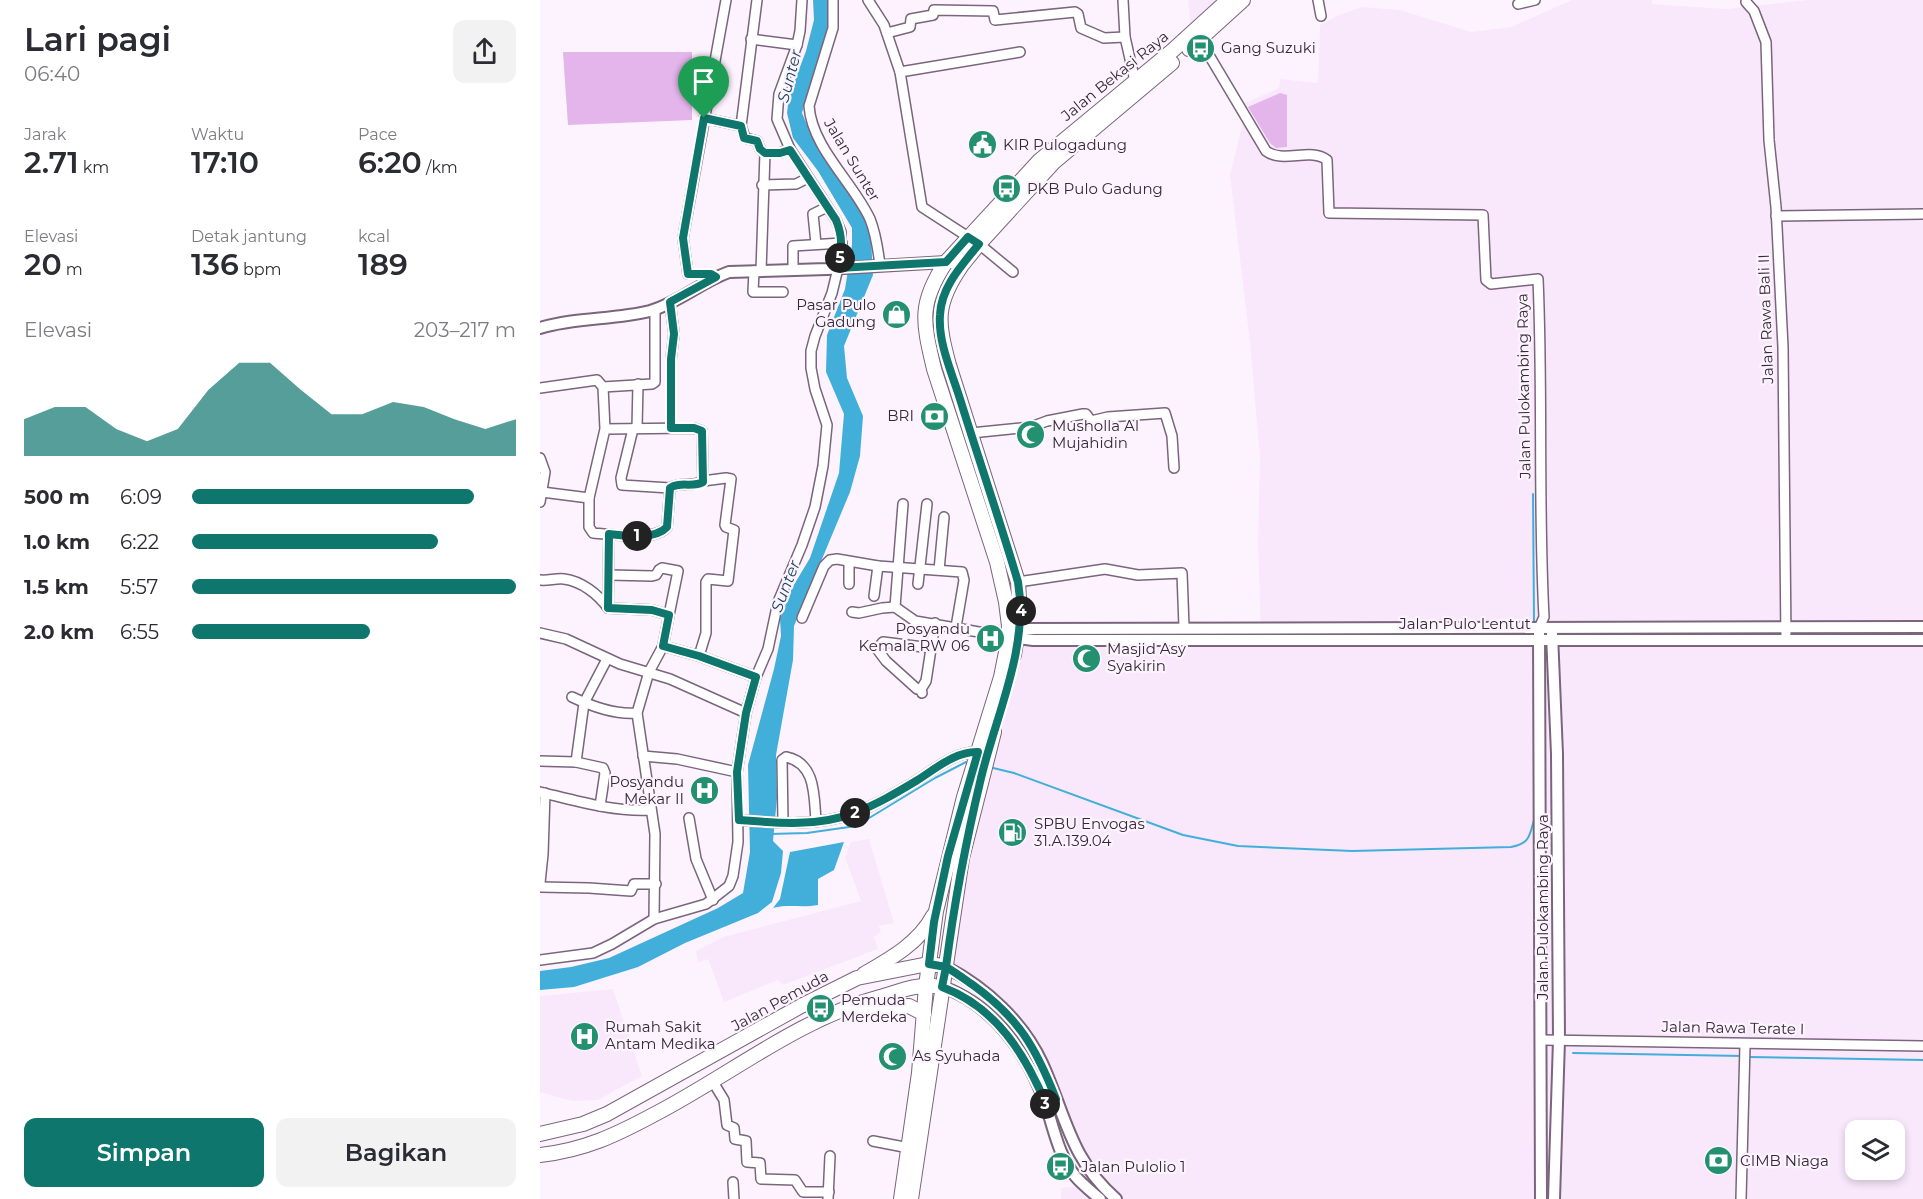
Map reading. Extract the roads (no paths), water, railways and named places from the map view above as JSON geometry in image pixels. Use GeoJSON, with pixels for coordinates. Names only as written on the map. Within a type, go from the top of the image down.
{"type":"FeatureCollection","features":[{"type":"Feature","properties":{"kind":"main road","name":"Jalan Bekasi Raya"},"geometry":{"type":"LineString","coordinates":[[1011,633],[1021,599],[1018,582],[942,338],[939,317],[947,290],[962,266],[973,241],[1039,160],[1172,51],[1228,0]]}},
{"type":"Feature","properties":{"kind":"main road","name":"Jalan Bekasi Raya"},"geometry":{"type":"LineString","coordinates":[[901,1199],[909,1148],[919,1109],[946,967],[962,858],[981,755],[1009,679],[1011,633],[1005,589],[934,369],[925,328],[927,296],[946,262],[973,241],[1053,163],[1200,40],[1243,0]]}},
{"type":"Feature","properties":{"kind":"main road","name":"Jalan Bekasi Raya"},"geometry":{"type":"LineString","coordinates":[[911,1199],[926,986],[936,911],[965,791],[977,775]]}},
{"type":"Feature","properties":{"kind":"main road"},"geometry":{"type":"LineString","coordinates":[[857,978],[887,961],[920,936],[936,911]]}},
{"type":"Feature","properties":{"kind":"main road","name":"Jalan Pemuda"},"geometry":{"type":"LineString","coordinates":[[540,1134],[583,1124],[607,1114],[801,1006],[857,978],[929,964],[946,967]]}},
{"type":"Feature","properties":{"kind":"main road"},"geometry":{"type":"LineString","coordinates":[[540,1155],[580,1148],[611,1137],[713,1082],[801,1028],[841,1010],[874,998],[926,986],[942,987]]}},
{"type":"Feature","properties":{"kind":"main road"},"geometry":{"type":"LineString","coordinates":[[841,1010],[909,1006],[924,1014]]}},
{"type":"Feature","properties":{"kind":"street"},"geometry":{"type":"LineString","coordinates":[[716,277],[711,274],[688,274],[683,238],[726,0]]}},
{"type":"Feature","properties":{"kind":"street"},"geometry":{"type":"LineString","coordinates":[[757,0],[741,126],[744,138],[757,141],[760,149],[765,153],[790,150]]}},
{"type":"Feature","properties":{"kind":"street"},"geometry":{"type":"LineString","coordinates":[[540,960],[593,953],[654,919],[706,904],[729,886],[733,876],[741,820],[737,772],[746,713],[756,677],[768,649],[778,602],[815,507],[826,449],[827,425],[815,388],[811,368],[811,351],[814,336],[841,268],[841,232],[790,150],[779,127],[777,109],[779,94],[797,45],[802,20],[802,0]]}},
{"type":"Feature","properties":{"kind":"street","name":"Jalan Sunter"},"geometry":{"type":"LineString","coordinates":[[833,0],[833,28],[810,106],[810,115],[832,160],[871,220],[877,265]]}},
{"type":"Feature","properties":{"kind":"street"},"geometry":{"type":"LineString","coordinates":[[868,0],[887,33],[900,72],[922,207],[1014,272]]}},
{"type":"Feature","properties":{"kind":"street"},"geometry":{"type":"LineString","coordinates":[[1123,0],[1125,37],[1135,81]]}},
{"type":"Feature","properties":{"kind":"street"},"geometry":{"type":"LineString","coordinates":[[1318,0],[1321,16]]}},
{"type":"Feature","properties":{"kind":"street"},"geometry":{"type":"LineString","coordinates":[[1520,14],[1518,2],[1536,0]]}},
{"type":"Feature","properties":{"kind":"street","name":"Jalan Rawa Bali II"},"geometry":{"type":"LineString","coordinates":[[1746,1],[1754,11],[1766,42],[1769,140],[1776,216],[1783,347],[1786,640]]}},
{"type":"Feature","properties":{"kind":"street"},"geometry":{"type":"LineString","coordinates":[[887,33],[910,27],[911,19],[933,15],[934,10],[993,11],[995,20],[1075,12],[1078,14],[1081,28],[1104,38],[1125,37]]}},
{"type":"Feature","properties":{"kind":"street"},"geometry":{"type":"LineString","coordinates":[[751,39],[797,45]]}},
{"type":"Feature","properties":{"kind":"street","name":"Jalan Pulokambing Raya"},"geometry":{"type":"LineString","coordinates":[[1200,40],[1266,151],[1275,156],[1321,156],[1328,160],[1329,213],[1483,215],[1486,280],[1491,284],[1538,279],[1542,447],[1537,625],[1534,639],[1542,1040],[1541,1199]]}},
{"type":"Feature","properties":{"kind":"street"},"geometry":{"type":"LineString","coordinates":[[900,72],[1020,52]]}},
{"type":"Feature","properties":{"kind":"street"},"geometry":{"type":"LineString","coordinates":[[704,118],[741,126]]}},
{"type":"Feature","properties":{"kind":"street"},"geometry":{"type":"LineString","coordinates":[[765,153],[757,271],[753,292],[783,292]]}},
{"type":"Feature","properties":{"kind":"street"},"geometry":{"type":"LineString","coordinates":[[762,185],[796,184],[807,178]]}},
{"type":"Feature","properties":{"kind":"street"},"geometry":{"type":"LineString","coordinates":[[816,244],[813,214],[827,207]]}},
{"type":"Feature","properties":{"kind":"street"},"geometry":{"type":"LineString","coordinates":[[1776,216],[1923,214]]}},
{"type":"Feature","properties":{"kind":"street"},"geometry":{"type":"LineString","coordinates":[[793,270],[793,246],[842,243]]}},
{"type":"Feature","properties":{"kind":"street"},"geometry":{"type":"LineString","coordinates":[[540,328],[554,323],[655,310],[729,272],[946,262],[962,266]]}},
{"type":"Feature","properties":{"kind":"street"},"geometry":{"type":"LineString","coordinates":[[670,302],[674,334],[671,359],[671,428]]}},
{"type":"Feature","properties":{"kind":"street"},"geometry":{"type":"LineString","coordinates":[[603,387],[654,383],[655,310]]}},
{"type":"Feature","properties":{"kind":"street"},"geometry":{"type":"LineString","coordinates":[[540,388],[597,380],[603,387],[605,429],[589,498],[588,527],[593,532],[629,536],[659,533],[665,530],[670,488]]}},
{"type":"Feature","properties":{"kind":"street"},"geometry":{"type":"LineString","coordinates":[[638,384],[635,429],[621,478],[623,486],[670,488],[674,485],[697,485],[726,478],[731,478],[732,481],[725,525],[734,530],[729,580],[706,580],[706,633],[699,656]]}},
{"type":"Feature","properties":{"kind":"street"},"geometry":{"type":"LineString","coordinates":[[971,434],[1031,427],[1047,421],[1083,414],[1086,414],[1091,421],[1108,417],[1166,414],[1172,436],[1174,468]]}},
{"type":"Feature","properties":{"kind":"street"},"geometry":{"type":"LineString","coordinates":[[605,429],[694,428],[702,431],[703,482]]}},
{"type":"Feature","properties":{"kind":"street"},"geometry":{"type":"LineString","coordinates":[[540,458],[545,472],[540,502]]}},
{"type":"Feature","properties":{"kind":"street"},"geometry":{"type":"LineString","coordinates":[[542,492],[589,498]]}},
{"type":"Feature","properties":{"kind":"street"},"geometry":{"type":"LineString","coordinates":[[895,607],[903,504]]}},
{"type":"Feature","properties":{"kind":"street"},"geometry":{"type":"LineString","coordinates":[[918,584],[927,504]]}},
{"type":"Feature","properties":{"kind":"street"},"geometry":{"type":"LineString","coordinates":[[939,570],[944,517]]}},
{"type":"Feature","properties":{"kind":"street"},"geometry":{"type":"LineString","coordinates":[[608,608],[609,534]]}},
{"type":"Feature","properties":{"kind":"street"},"geometry":{"type":"LineString","coordinates":[[802,618],[824,566],[828,561],[837,559],[878,566],[964,574],[956,627]]}},
{"type":"Feature","properties":{"kind":"street"},"geometry":{"type":"LineString","coordinates":[[849,562],[849,584]]}},
{"type":"Feature","properties":{"kind":"street"},"geometry":{"type":"LineString","coordinates":[[874,596],[878,566]]}},
{"type":"Feature","properties":{"kind":"street"},"geometry":{"type":"LineString","coordinates":[[609,575],[652,576],[662,568],[678,571],[663,646],[649,672],[637,713],[655,834],[654,919]]}},
{"type":"Feature","properties":{"kind":"street"},"geometry":{"type":"LineString","coordinates":[[1018,582],[1105,569],[1138,575],[1182,573],[1184,627]]}},
{"type":"Feature","properties":{"kind":"street"},"geometry":{"type":"LineString","coordinates":[[540,580],[572,581],[590,590],[608,608],[652,610],[669,615]]}},
{"type":"Feature","properties":{"kind":"street"},"geometry":{"type":"LineString","coordinates":[[852,612],[859,613],[895,607],[916,621],[1011,633]]}},
{"type":"Feature","properties":{"kind":"street"},"geometry":{"type":"LineString","coordinates":[[932,648],[883,642],[877,650],[886,661],[922,692],[928,671],[932,648],[935,623]]}},
{"type":"Feature","properties":{"kind":"street","name":"Jalan Pulo Lentut"},"geometry":{"type":"LineString","coordinates":[[1011,633],[1184,627],[1537,625],[1552,628],[1923,627]]}},
{"type":"Feature","properties":{"kind":"street","name":"Jalan Pulokambing Raya"},"geometry":{"type":"LineString","coordinates":[[1552,628],[1557,754],[1559,1040],[1554,1199]]}},
{"type":"Feature","properties":{"kind":"street"},"geometry":{"type":"LineString","coordinates":[[540,633],[561,638],[607,659],[670,679],[746,713]]}},
{"type":"Feature","properties":{"kind":"street","name":"Jalan Pulo Lentut"},"geometry":{"type":"LineString","coordinates":[[1011,633],[1534,639],[1923,640]]}},
{"type":"Feature","properties":{"kind":"street"},"geometry":{"type":"LineString","coordinates":[[663,646],[699,656],[756,677]]}},
{"type":"Feature","properties":{"kind":"street"},"geometry":{"type":"LineString","coordinates":[[576,762],[584,703],[607,659]]}},
{"type":"Feature","properties":{"kind":"street"},"geometry":{"type":"LineString","coordinates":[[572,697],[584,703],[616,712],[637,713]]}},
{"type":"Feature","properties":{"kind":"street"},"geometry":{"type":"LineString","coordinates":[[741,820],[816,821],[860,811],[883,800],[947,761],[966,753],[981,755]]}},
{"type":"Feature","properties":{"kind":"street"},"geometry":{"type":"LineString","coordinates":[[643,756],[688,761],[737,772]]}},
{"type":"Feature","properties":{"kind":"street"},"geometry":{"type":"LineString","coordinates":[[781,822],[782,760],[786,757],[799,761],[811,778],[816,821]]}},
{"type":"Feature","properties":{"kind":"street"},"geometry":{"type":"LineString","coordinates":[[540,761],[576,762],[603,768],[605,773],[600,806]]}},
{"type":"Feature","properties":{"kind":"street"},"geometry":{"type":"LineString","coordinates":[[651,810],[632,811],[542,793],[543,854],[540,885],[631,891],[634,884],[656,884]]}},
{"type":"Feature","properties":{"kind":"street"},"geometry":{"type":"LineString","coordinates":[[688,818],[696,859],[713,900]]}},
{"type":"Feature","properties":{"kind":"street"},"geometry":{"type":"LineString","coordinates":[[946,967],[996,1001],[1031,1043],[1041,1061],[1078,1154],[1098,1182],[1116,1199]]}},
{"type":"Feature","properties":{"kind":"street"},"geometry":{"type":"LineString","coordinates":[[942,987],[955,992],[987,1013],[1014,1043],[1026,1060],[1046,1104],[1064,1159],[1075,1176],[1100,1199]]}},
{"type":"Feature","properties":{"kind":"street"},"geometry":{"type":"LineString","coordinates":[[987,1013],[996,1001]]}},
{"type":"Feature","properties":{"kind":"street","name":"Jalan Rawa Terate I"},"geometry":{"type":"LineString","coordinates":[[1542,1040],[1745,1048],[1923,1046]]}},
{"type":"Feature","properties":{"kind":"street"},"geometry":{"type":"LineString","coordinates":[[1741,1199],[1745,1048]]}},
{"type":"Feature","properties":{"kind":"street"},"geometry":{"type":"LineString","coordinates":[[713,1082],[724,1100],[727,1125],[734,1128],[735,1139],[746,1141],[747,1162],[760,1163],[761,1179],[795,1180],[803,1192],[828,1195],[830,1156]]}},
{"type":"Feature","properties":{"kind":"street"},"geometry":{"type":"LineString","coordinates":[[1046,1104],[1056,1099]]}},
{"type":"Feature","properties":{"kind":"street"},"geometry":{"type":"LineString","coordinates":[[873,1142],[909,1148]]}},
{"type":"Feature","properties":{"kind":"street"},"geometry":{"type":"LineString","coordinates":[[733,1182],[734,1199]]}},
{"type":"Feature","properties":{"kind":"water"},"geometry":{"type":"Polygon","coordinates":[[[813,0],[830,0],[831,14],[822,57],[802,113],[814,141],[857,199],[871,238],[873,275],[844,346],[847,378],[863,416],[860,456],[850,492],[794,626],[793,660],[776,755],[777,798],[773,841],[783,851],[781,873],[772,902],[758,913],[685,943],[638,967],[574,987],[540,990],[540,971],[571,967],[609,958],[718,908],[743,893],[750,852],[748,765],[774,669],[781,636],[780,619],[792,588],[810,558],[839,473],[844,414],[826,372],[827,335],[845,289],[852,245],[852,228],[818,171],[793,138],[787,113],[789,96],[806,51],[814,20],[813,0]]]}},
{"type":"Feature","properties":{"kind":"water"},"geometry":{"type":"Polygon","coordinates":[[[844,842],[834,870],[818,879],[818,905],[773,908],[780,899],[790,852],[844,842]]]}},
{"type":"Feature","properties":{"kind":"waterway"},"geometry":{"type":"LineString","coordinates":[[1533,494],[1534,623]]}},
{"type":"Feature","properties":{"kind":"waterway"},"geometry":{"type":"LineString","coordinates":[[989,767],[1014,773],[1183,835],[1238,846],[1352,851],[1511,847],[1528,838],[1534,820],[1534,644]]}},
{"type":"Feature","properties":{"kind":"waterway"},"geometry":{"type":"LineString","coordinates":[[770,834],[807,833],[856,826],[935,778],[966,762],[969,763]]}},
{"type":"Feature","properties":{"kind":"waterway"},"geometry":{"type":"LineString","coordinates":[[1573,1053],[1743,1056]]}},
{"type":"Feature","properties":{"kind":"waterway"},"geometry":{"type":"LineString","coordinates":[[1749,1057],[1923,1060]]}},
{"type":"Feature","properties":{"kind":"place","name":"Gang Suzuki"},"geometry":{"type":"Point","coordinates":[1200,48]}},
{"type":"Feature","properties":{"kind":"place","name":"KIR Pulogadung"},"geometry":{"type":"Point","coordinates":[982,145]}},
{"type":"Feature","properties":{"kind":"place","name":"PKB Pulo Gadung"},"geometry":{"type":"Point","coordinates":[1006,189]}},
{"type":"Feature","properties":{"kind":"place","name":"Pasar Pulo Gadung"},"geometry":{"type":"Point","coordinates":[897,314]}},
{"type":"Feature","properties":{"kind":"place","name":"BRI"},"geometry":{"type":"Point","coordinates":[935,416]}},
{"type":"Feature","properties":{"kind":"place","name":"Musholla Al Mujahidin"},"geometry":{"type":"Point","coordinates":[1031,435]}},
{"type":"Feature","properties":{"kind":"place","name":"Posyandu Kemala RW 06"},"geometry":{"type":"Point","coordinates":[991,638]}},
{"type":"Feature","properties":{"kind":"place","name":"Masjid Asy Syakirin"},"geometry":{"type":"Point","coordinates":[1086,658]}},
{"type":"Feature","properties":{"kind":"place","name":"Posyandu Mekar II"},"geometry":{"type":"Point","coordinates":[705,791]}},
{"type":"Feature","properties":{"kind":"place","name":"SPBU Envogas 31.A.139.04"},"geometry":{"type":"Point","coordinates":[1013,833]}},
{"type":"Feature","properties":{"kind":"place","name":"Pemuda Merdeka"},"geometry":{"type":"Point","coordinates":[820,1009]}},
{"type":"Feature","properties":{"kind":"place","name":"Rumah Sakit Antam Medika"},"geometry":{"type":"Point","coordinates":[584,1036]}},
{"type":"Feature","properties":{"kind":"place","name":"As Syuhada"},"geometry":{"type":"Point","coordinates":[892,1056]}},
{"type":"Feature","properties":{"kind":"place","name":"CIMB Niaga"},"geometry":{"type":"Point","coordinates":[1719,1161]}},
{"type":"Feature","properties":{"kind":"place","name":"Jalan Pulolio 1"},"geometry":{"type":"Point","coordinates":[1060,1167]}},
{"type":"Feature","properties":{"kind":"water label","name":"Sunter"},"geometry":{"type":"Point","coordinates":[789,76]}},
{"type":"Feature","properties":{"kind":"water label","name":"Sunter"},"geometry":{"type":"Point","coordinates":[785,586]}}]}
